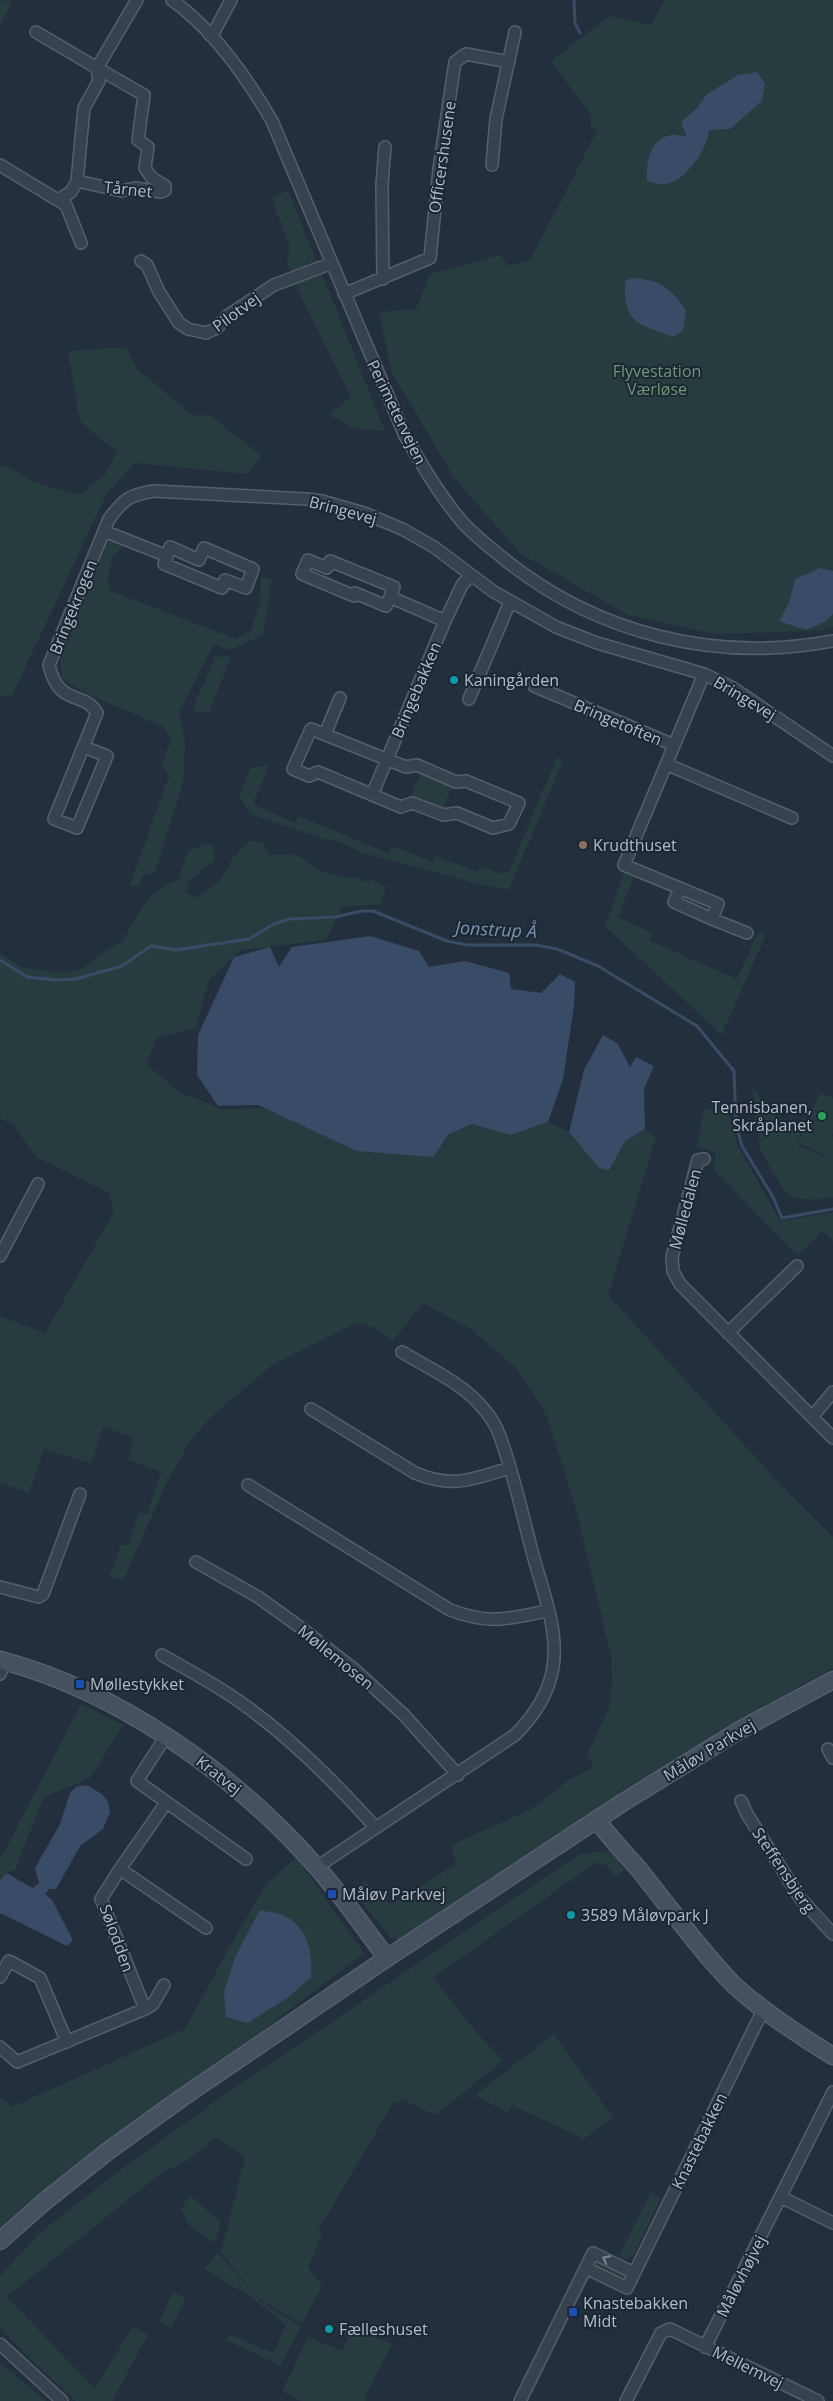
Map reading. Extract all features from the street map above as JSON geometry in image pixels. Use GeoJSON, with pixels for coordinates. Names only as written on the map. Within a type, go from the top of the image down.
{"type":"FeatureCollection","features":[{"type":"Feature","properties":{"kind":"street"},"geometry":{"type":"LineString","coordinates":[[58,200],[70,192],[77,181],[84,108],[99,81],[98,68],[137,0]]}},
{"type":"Feature","properties":{"kind":"street","name":"Perimetervejen"},"geometry":{"type":"LineString","coordinates":[[172,0],[210,35],[255,91],[272,121],[405,436],[428,476],[464,524],[524,575],[558,597],[582,610],[628,628],[685,643],[751,649],[788,648],[833,641]]}},
{"type":"Feature","properties":{"kind":"street"},"geometry":{"type":"LineString","coordinates":[[210,35],[216,30],[231,0]]}},
{"type":"Feature","properties":{"kind":"street","name":"Tårnet"},"geometry":{"type":"LineString","coordinates":[[36,32],[144,95],[138,140],[148,147],[145,168],[152,178],[165,186],[165,190],[162,192],[135,188],[122,191],[77,181]]}},
{"type":"Feature","properties":{"kind":"street"},"geometry":{"type":"LineString","coordinates":[[492,165],[496,119],[510,62],[515,32]]}},
{"type":"Feature","properties":{"kind":"street","name":"Officershusene"},"geometry":{"type":"LineString","coordinates":[[344,294],[430,258],[439,169],[455,62],[466,54],[510,62]]}},
{"type":"Feature","properties":{"kind":"street"},"geometry":{"type":"LineString","coordinates":[[383,279],[382,184],[385,147]]}},
{"type":"Feature","properties":{"kind":"street"},"geometry":{"type":"LineString","coordinates":[[0,165],[66,205],[81,243]]}},
{"type":"Feature","properties":{"kind":"street","name":"Pilotvej"},"geometry":{"type":"LineString","coordinates":[[141,261],[147,265],[160,292],[179,323],[188,329],[206,333],[217,328],[228,316],[274,286],[332,264]]}},
{"type":"Feature","properties":{"kind":"street","name":"Bringevej"},"geometry":{"type":"LineString","coordinates":[[123,500],[138,494],[154,491],[322,501],[364,513],[402,529],[434,548],[470,576],[510,602],[556,627],[597,643],[704,674],[733,688],[833,756]]}},
{"type":"Feature","properties":{"kind":"street","name":"Bringekrogen"},"geometry":{"type":"LineString","coordinates":[[84,746],[107,756],[77,828],[54,819],[97,712],[91,706],[66,695],[56,686],[53,682],[49,665],[109,519],[123,500]]}},
{"type":"Feature","properties":{"kind":"street"},"geometry":{"type":"LineString","coordinates":[[104,531],[167,556]]}},
{"type":"Feature","properties":{"kind":"street"},"geometry":{"type":"LineString","coordinates":[[170,547],[199,560],[204,548],[253,569],[246,588],[225,580],[222,588],[164,564],[167,556],[170,547]]}},
{"type":"Feature","properties":{"kind":"street"},"geometry":{"type":"LineString","coordinates":[[308,560],[327,568],[330,561],[394,587],[390,597],[386,606],[355,592],[354,596],[302,574],[308,560]]}},
{"type":"Feature","properties":{"kind":"street","name":"Bringebakken"},"geometry":{"type":"LineString","coordinates":[[372,795],[445,621],[462,585],[470,576]]}},
{"type":"Feature","properties":{"kind":"street","name":"Bringebakken"},"geometry":{"type":"LineString","coordinates":[[390,597],[445,621]]}},
{"type":"Feature","properties":{"kind":"street"},"geometry":{"type":"LineString","coordinates":[[468,699],[510,602]]}},
{"type":"Feature","properties":{"kind":"street","name":"Bringetoften"},"geometry":{"type":"LineString","coordinates":[[704,674],[624,865],[718,904],[712,918],[747,934]]}},
{"type":"Feature","properties":{"kind":"street","name":"Bringetoften"},"geometry":{"type":"LineString","coordinates":[[534,686],[674,745]]}},
{"type":"Feature","properties":{"kind":"street"},"geometry":{"type":"LineString","coordinates":[[325,734],[340,698]]}},
{"type":"Feature","properties":{"kind":"street","name":"Bringebakken"},"geometry":{"type":"LineString","coordinates":[[311,729],[325,734],[406,766],[417,765],[456,782],[466,781],[518,803],[510,824],[493,828],[457,813],[444,815],[412,803],[401,807],[318,772],[309,776],[293,769],[311,729]]}},
{"type":"Feature","properties":{"kind":"street","name":"Bringetoften"},"geometry":{"type":"LineString","coordinates":[[666,764],[792,818]]}},
{"type":"Feature","properties":{"kind":"street","name":"Mølledalen"},"geometry":{"type":"LineString","coordinates":[[704,1159],[698,1160],[672,1257],[672,1271],[680,1284],[833,1438]]}},
{"type":"Feature","properties":{"kind":"street"},"geometry":{"type":"LineString","coordinates":[[0,1256],[38,1184]]}},
{"type":"Feature","properties":{"kind":"street"},"geometry":{"type":"LineString","coordinates":[[728,1333],[796,1266]]}},
{"type":"Feature","properties":{"kind":"street"},"geometry":{"type":"LineString","coordinates":[[317,1867],[458,1775],[515,1735],[533,1716],[546,1692],[553,1666],[554,1641],[547,1611],[510,1468],[498,1432],[484,1409],[466,1390],[402,1352]]}},
{"type":"Feature","properties":{"kind":"street"},"geometry":{"type":"LineString","coordinates":[[812,1417],[833,1392]]}},
{"type":"Feature","properties":{"kind":"street"},"geometry":{"type":"LineString","coordinates":[[311,1409],[415,1473],[433,1480],[450,1483],[510,1468]]}},
{"type":"Feature","properties":{"kind":"street"},"geometry":{"type":"LineString","coordinates":[[248,1485],[450,1610],[475,1619],[496,1620],[547,1611]]}},
{"type":"Feature","properties":{"kind":"street"},"geometry":{"type":"LineString","coordinates":[[0,1587],[39,1597],[43,1594],[80,1494]]}},
{"type":"Feature","properties":{"kind":"street","name":"Møllemosen"},"geometry":{"type":"LineString","coordinates":[[196,1562],[258,1597],[355,1670],[404,1715],[458,1775]]}},
{"type":"Feature","properties":{"kind":"street"},"geometry":{"type":"LineString","coordinates":[[162,1655],[221,1689],[259,1716],[337,1785],[376,1828]]}},
{"type":"Feature","properties":{"kind":"street","name":"Kratvej"},"geometry":{"type":"LineString","coordinates":[[2,1665],[59,1681],[104,1701],[166,1736],[236,1787],[264,1812],[317,1867],[386,1958]]}},
{"type":"Feature","properties":{"kind":"street","name":"Måløv Parkvej"},"geometry":{"type":"LineString","coordinates":[[0,2241],[44,2202],[108,2151],[183,2096],[386,1958],[601,1817],[740,1730],[833,1680]]}},
{"type":"Feature","properties":{"kind":"street"},"geometry":{"type":"LineString","coordinates":[[166,1736],[136,1781],[246,1859]]}},
{"type":"Feature","properties":{"kind":"street","name":"Steffensbjerg"},"geometry":{"type":"LineString","coordinates":[[742,1800],[747,1814],[800,1898],[833,1934]]}},
{"type":"Feature","properties":{"kind":"street","name":"Sølodden"},"geometry":{"type":"LineString","coordinates":[[145,2009],[101,1900],[166,1803]]}},
{"type":"Feature","properties":{"kind":"street"},"geometry":{"type":"LineString","coordinates":[[601,1817],[625,1843],[636,1866],[712,1961],[732,1983],[764,2008],[833,2056]]}},
{"type":"Feature","properties":{"kind":"street"},"geometry":{"type":"LineString","coordinates":[[120,1869],[206,1928]]}},
{"type":"Feature","properties":{"kind":"street"},"geometry":{"type":"LineString","coordinates":[[0,1977],[9,1961],[40,1978],[67,2042]]}},
{"type":"Feature","properties":{"kind":"street"},"geometry":{"type":"LineString","coordinates":[[0,2047],[17,2062],[145,2009],[153,2004],[164,1985]]}},
{"type":"Feature","properties":{"kind":"street","name":"Knastebakken"},"geometry":{"type":"LineString","coordinates":[[586,2268],[627,2288],[764,2008]]}},
{"type":"Feature","properties":{"kind":"street","name":"Måløvhøjvej"},"geometry":{"type":"LineString","coordinates":[[705,2347],[833,2092]]}},
{"type":"Feature","properties":{"kind":"street"},"geometry":{"type":"LineString","coordinates":[[781,2197],[833,2223]]}},
{"type":"Feature","properties":{"kind":"street"},"geometry":{"type":"LineString","coordinates":[[520,2401],[593,2253],[634,2273]]}},
{"type":"Feature","properties":{"kind":"street"},"geometry":{"type":"LineString","coordinates":[[626,2401],[661,2333],[670,2329],[705,2347]]}},
{"type":"Feature","properties":{"kind":"street"},"geometry":{"type":"LineString","coordinates":[[0,2344],[62,2401]]}},
{"type":"Feature","properties":{"kind":"street","name":"Mellemvej"},"geometry":{"type":"LineString","coordinates":[[705,2347],[818,2401]]}},
{"type":"Feature","properties":{"kind":"green space"},"geometry":{"type":"Polygon","coordinates":[[[0,0],[12,1],[0,26],[0,0]]]}},
{"type":"Feature","properties":{"kind":"green space","name":"Flyvestation Værløse"},"geometry":{"type":"Polygon","coordinates":[[[665,0],[833,0],[833,627],[817,631],[715,634],[628,615],[520,553],[455,479],[392,373],[379,312],[416,309],[430,274],[500,255],[509,266],[530,260],[597,131],[591,127],[591,115],[551,61],[610,16],[651,25],[665,0]]]}},
{"type":"Feature","properties":{"kind":"green space"},"geometry":{"type":"Polygon","coordinates":[[[288,190],[317,263],[292,274],[287,262],[290,247],[271,197],[288,190]]]}},
{"type":"Feature","properties":{"kind":"green space"},"geometry":{"type":"Polygon","coordinates":[[[321,271],[385,431],[355,429],[329,415],[351,397],[295,284],[321,271]]]}},
{"type":"Feature","properties":{"kind":"green space"},"geometry":{"type":"Polygon","coordinates":[[[126,347],[137,369],[192,415],[211,416],[262,456],[247,474],[135,463],[107,493],[12,696],[0,696],[0,468],[6,466],[34,482],[79,495],[105,475],[117,452],[80,421],[68,351],[126,347]]]}},
{"type":"Feature","properties":{"kind":"green space"},"geometry":{"type":"Polygon","coordinates":[[[109,539],[124,541],[121,550],[113,556],[108,577],[111,591],[236,639],[251,630],[260,602],[261,577],[272,579],[263,635],[230,650],[214,644],[179,712],[185,744],[183,782],[155,873],[142,876],[140,885],[129,887],[169,776],[162,765],[171,739],[163,726],[91,696],[62,679],[60,659],[109,539]]]}},
{"type":"Feature","properties":{"kind":"green space"},"geometry":{"type":"Polygon","coordinates":[[[215,656],[231,657],[209,713],[192,711],[215,656]]]}},
{"type":"Feature","properties":{"kind":"green space"},"geometry":{"type":"Polygon","coordinates":[[[557,757],[563,761],[509,889],[478,884],[360,852],[338,841],[323,839],[250,814],[239,795],[251,768],[269,765],[253,804],[295,823],[299,816],[388,853],[392,846],[433,862],[436,856],[478,872],[481,866],[501,874],[509,872],[557,757]]]}},
{"type":"Feature","properties":{"kind":"green space"},"geometry":{"type":"Polygon","coordinates":[[[420,774],[452,787],[442,812],[410,798],[420,774]]]}},
{"type":"Feature","properties":{"kind":"green space"},"geometry":{"type":"Polygon","coordinates":[[[249,841],[262,842],[271,855],[292,854],[307,860],[314,868],[344,878],[355,877],[364,882],[372,880],[386,887],[381,904],[342,907],[326,940],[241,950],[209,980],[196,1028],[156,1038],[146,1064],[180,1092],[221,1109],[281,1108],[461,1129],[472,1124],[511,1135],[548,1122],[569,1132],[599,1168],[625,1141],[645,1129],[656,1137],[608,1295],[770,1473],[833,1537],[833,1668],[794,1689],[619,1793],[614,1800],[409,1933],[407,1939],[392,1939],[351,1889],[366,1882],[390,1905],[456,1864],[451,1845],[532,1809],[570,1779],[594,1767],[587,1755],[609,1708],[612,1682],[611,1655],[575,1506],[543,1408],[516,1368],[471,1329],[423,1303],[393,1341],[373,1327],[356,1323],[272,1365],[210,1418],[191,1440],[166,1484],[123,1581],[109,1576],[121,1545],[128,1545],[139,1513],[147,1514],[161,1472],[129,1460],[133,1437],[103,1427],[91,1463],[44,1450],[29,1493],[0,1483],[0,1316],[45,1333],[114,1212],[109,1193],[36,1157],[14,1126],[0,1118],[0,953],[21,967],[56,973],[82,969],[105,951],[122,942],[146,901],[165,885],[179,879],[187,852],[205,843],[214,846],[215,860],[189,881],[186,892],[197,898],[220,881],[232,859],[249,841]]]}},
{"type":"Feature","properties":{"kind":"green space"},"geometry":{"type":"Polygon","coordinates":[[[625,871],[635,874],[618,917],[652,933],[650,941],[737,979],[758,932],[766,934],[722,1035],[605,926],[625,871]]]}},
{"type":"Feature","properties":{"kind":"green space"},"geometry":{"type":"Polygon","coordinates":[[[752,1085],[772,1115],[802,1129],[797,1145],[823,1156],[824,1154],[798,1143],[820,1093],[833,1098],[833,1133],[829,1143],[833,1135],[833,1197],[814,1200],[794,1198],[784,1191],[760,1149],[752,1085]]]}},
{"type":"Feature","properties":{"kind":"green space"},"geometry":{"type":"Polygon","coordinates":[[[727,1105],[738,1146],[780,1221],[833,1212],[833,1241],[822,1231],[798,1256],[713,1170],[716,1153],[697,1146],[704,1110],[727,1105]]]}},
{"type":"Feature","properties":{"kind":"green space"},"geometry":{"type":"Polygon","coordinates":[[[81,1704],[123,1725],[90,1778],[44,1797],[15,1870],[7,1872],[0,1882],[0,1860],[81,1704]]]}},
{"type":"Feature","properties":{"kind":"green space"},"geometry":{"type":"Polygon","coordinates":[[[603,1851],[614,1852],[625,1870],[615,1876],[605,1863],[595,1863],[433,1978],[479,2035],[503,2061],[435,2115],[404,2100],[393,2103],[318,2231],[321,2237],[308,2268],[322,2286],[302,2324],[258,2298],[221,2253],[245,2157],[217,2137],[179,2166],[161,2173],[7,2297],[95,2389],[133,2326],[148,2335],[112,2401],[76,2401],[27,2356],[0,2327],[0,2276],[40,2233],[111,2177],[224,2095],[578,1855],[603,1851]]]}},
{"type":"Feature","properties":{"kind":"green space"},"geometry":{"type":"Polygon","coordinates":[[[296,1857],[364,1953],[0,2232],[0,2097],[12,2107],[185,2029],[266,1884],[296,1857]]]}},
{"type":"Feature","properties":{"kind":"green space"},"geometry":{"type":"Polygon","coordinates":[[[554,2034],[613,2118],[584,2139],[512,2105],[507,2112],[475,2095],[554,2034]]]}},
{"type":"Feature","properties":{"kind":"green space"},"geometry":{"type":"Polygon","coordinates":[[[651,2192],[661,2198],[633,2256],[626,2260],[619,2256],[651,2192]]]}},
{"type":"Feature","properties":{"kind":"green space"},"geometry":{"type":"Polygon","coordinates":[[[189,2195],[221,2222],[215,2243],[189,2225],[181,2210],[189,2195]]]}},
{"type":"Feature","properties":{"kind":"green space"},"geometry":{"type":"Polygon","coordinates":[[[218,2253],[259,2300],[301,2327],[280,2366],[226,2340],[229,2334],[273,2353],[286,2325],[251,2297],[204,2269],[218,2253]]]}},
{"type":"Feature","properties":{"kind":"green space"},"geometry":{"type":"Polygon","coordinates":[[[602,2261],[628,2275],[626,2280],[621,2281],[594,2266],[602,2261]]]}},
{"type":"Feature","properties":{"kind":"green space"},"geometry":{"type":"Polygon","coordinates":[[[173,2292],[186,2298],[171,2328],[159,2322],[173,2292]]]}},
{"type":"Feature","properties":{"kind":"green space"},"geometry":{"type":"Polygon","coordinates":[[[343,2322],[392,2344],[364,2399],[367,2401],[301,2401],[282,2391],[308,2337],[343,2351],[348,2337],[340,2331],[343,2322]]]}},
{"type":"Feature","properties":{"kind":"green space"},"geometry":{"type":"Polygon","coordinates":[[[0,2363],[46,2401],[0,2401],[0,2363]]]}},
{"type":"Feature","properties":{"kind":"water"},"geometry":{"type":"Polygon","coordinates":[[[757,72],[765,83],[762,101],[730,129],[709,130],[705,145],[696,161],[677,180],[664,184],[647,181],[648,160],[653,147],[658,142],[671,135],[687,137],[681,122],[697,108],[707,94],[738,75],[757,72]]]}},
{"type":"Feature","properties":{"kind":"water"},"geometry":{"type":"Polygon","coordinates":[[[632,278],[650,280],[670,291],[686,311],[683,331],[673,337],[650,329],[635,320],[630,314],[625,295],[625,281],[632,278]]]}},
{"type":"Feature","properties":{"kind":"water"},"geometry":{"type":"Polygon","coordinates":[[[820,568],[833,571],[833,614],[826,621],[806,630],[779,621],[789,603],[795,579],[820,568]]]}},
{"type":"Feature","properties":{"kind":"water"},"geometry":{"type":"Polygon","coordinates":[[[370,936],[419,951],[429,967],[465,961],[509,973],[511,989],[541,993],[560,974],[575,982],[574,1006],[563,1079],[548,1122],[511,1135],[472,1124],[449,1134],[433,1157],[357,1151],[258,1105],[218,1106],[197,1075],[198,1035],[234,957],[270,947],[279,967],[292,947],[370,936]]]}},
{"type":"Feature","properties":{"kind":"water"},"geometry":{"type":"Polygon","coordinates":[[[603,1035],[618,1044],[630,1067],[636,1057],[654,1066],[644,1089],[645,1129],[625,1141],[609,1170],[599,1168],[569,1132],[584,1070],[603,1035]]]}},
{"type":"Feature","properties":{"kind":"water"},"geometry":{"type":"Polygon","coordinates":[[[86,1785],[102,1794],[108,1802],[110,1812],[103,1829],[80,1846],[56,1889],[49,1889],[45,1894],[52,1900],[73,1940],[67,1946],[0,1913],[0,1881],[6,1873],[33,1888],[39,1883],[35,1868],[60,1824],[70,1793],[76,1787],[86,1785]]]}},
{"type":"Feature","properties":{"kind":"water"},"geometry":{"type":"Polygon","coordinates":[[[260,1910],[284,1916],[294,1922],[300,1929],[305,1936],[310,1952],[311,1977],[290,1996],[248,2023],[226,2017],[224,1992],[235,1957],[260,1910]]]}},
{"type":"Feature","properties":{"kind":"waterway"},"geometry":{"type":"LineString","coordinates":[[574,0],[575,23],[580,33]]}},
{"type":"Feature","properties":{"kind":"waterway","name":"Jonstrup Å"},"geometry":{"type":"LineString","coordinates":[[0,960],[27,977],[56,980],[76,979],[122,966],[151,946],[176,950],[249,939],[274,924],[289,919],[335,917],[362,911],[373,911],[447,941],[467,945],[536,945],[557,949],[598,966],[697,1026],[734,1071],[736,1124],[742,1146],[773,1197],[782,1218],[833,1209]]}},
{"type":"Feature","properties":{"kind":"place","name":"Kaningården"},"geometry":{"type":"Point","coordinates":[454,680]}},
{"type":"Feature","properties":{"kind":"place","name":"Krudthuset"},"geometry":{"type":"Point","coordinates":[583,845]}},
{"type":"Feature","properties":{"kind":"place","name":"Tennisbanen, Skråplanet"},"geometry":{"type":"Point","coordinates":[822,1116]}},
{"type":"Feature","properties":{"kind":"place","name":"Møllestykket"},"geometry":{"type":"Point","coordinates":[80,1684]}},
{"type":"Feature","properties":{"kind":"place","name":"Måløv Parkvej"},"geometry":{"type":"Point","coordinates":[332,1894]}},
{"type":"Feature","properties":{"kind":"place","name":"3589 Måløvpark J"},"geometry":{"type":"Point","coordinates":[571,1915]}},
{"type":"Feature","properties":{"kind":"place","name":"Knastebakken Midt"},"geometry":{"type":"Point","coordinates":[573,2312]}},
{"type":"Feature","properties":{"kind":"place","name":"Fælleshuset"},"geometry":{"type":"Point","coordinates":[329,2329]}}]}
